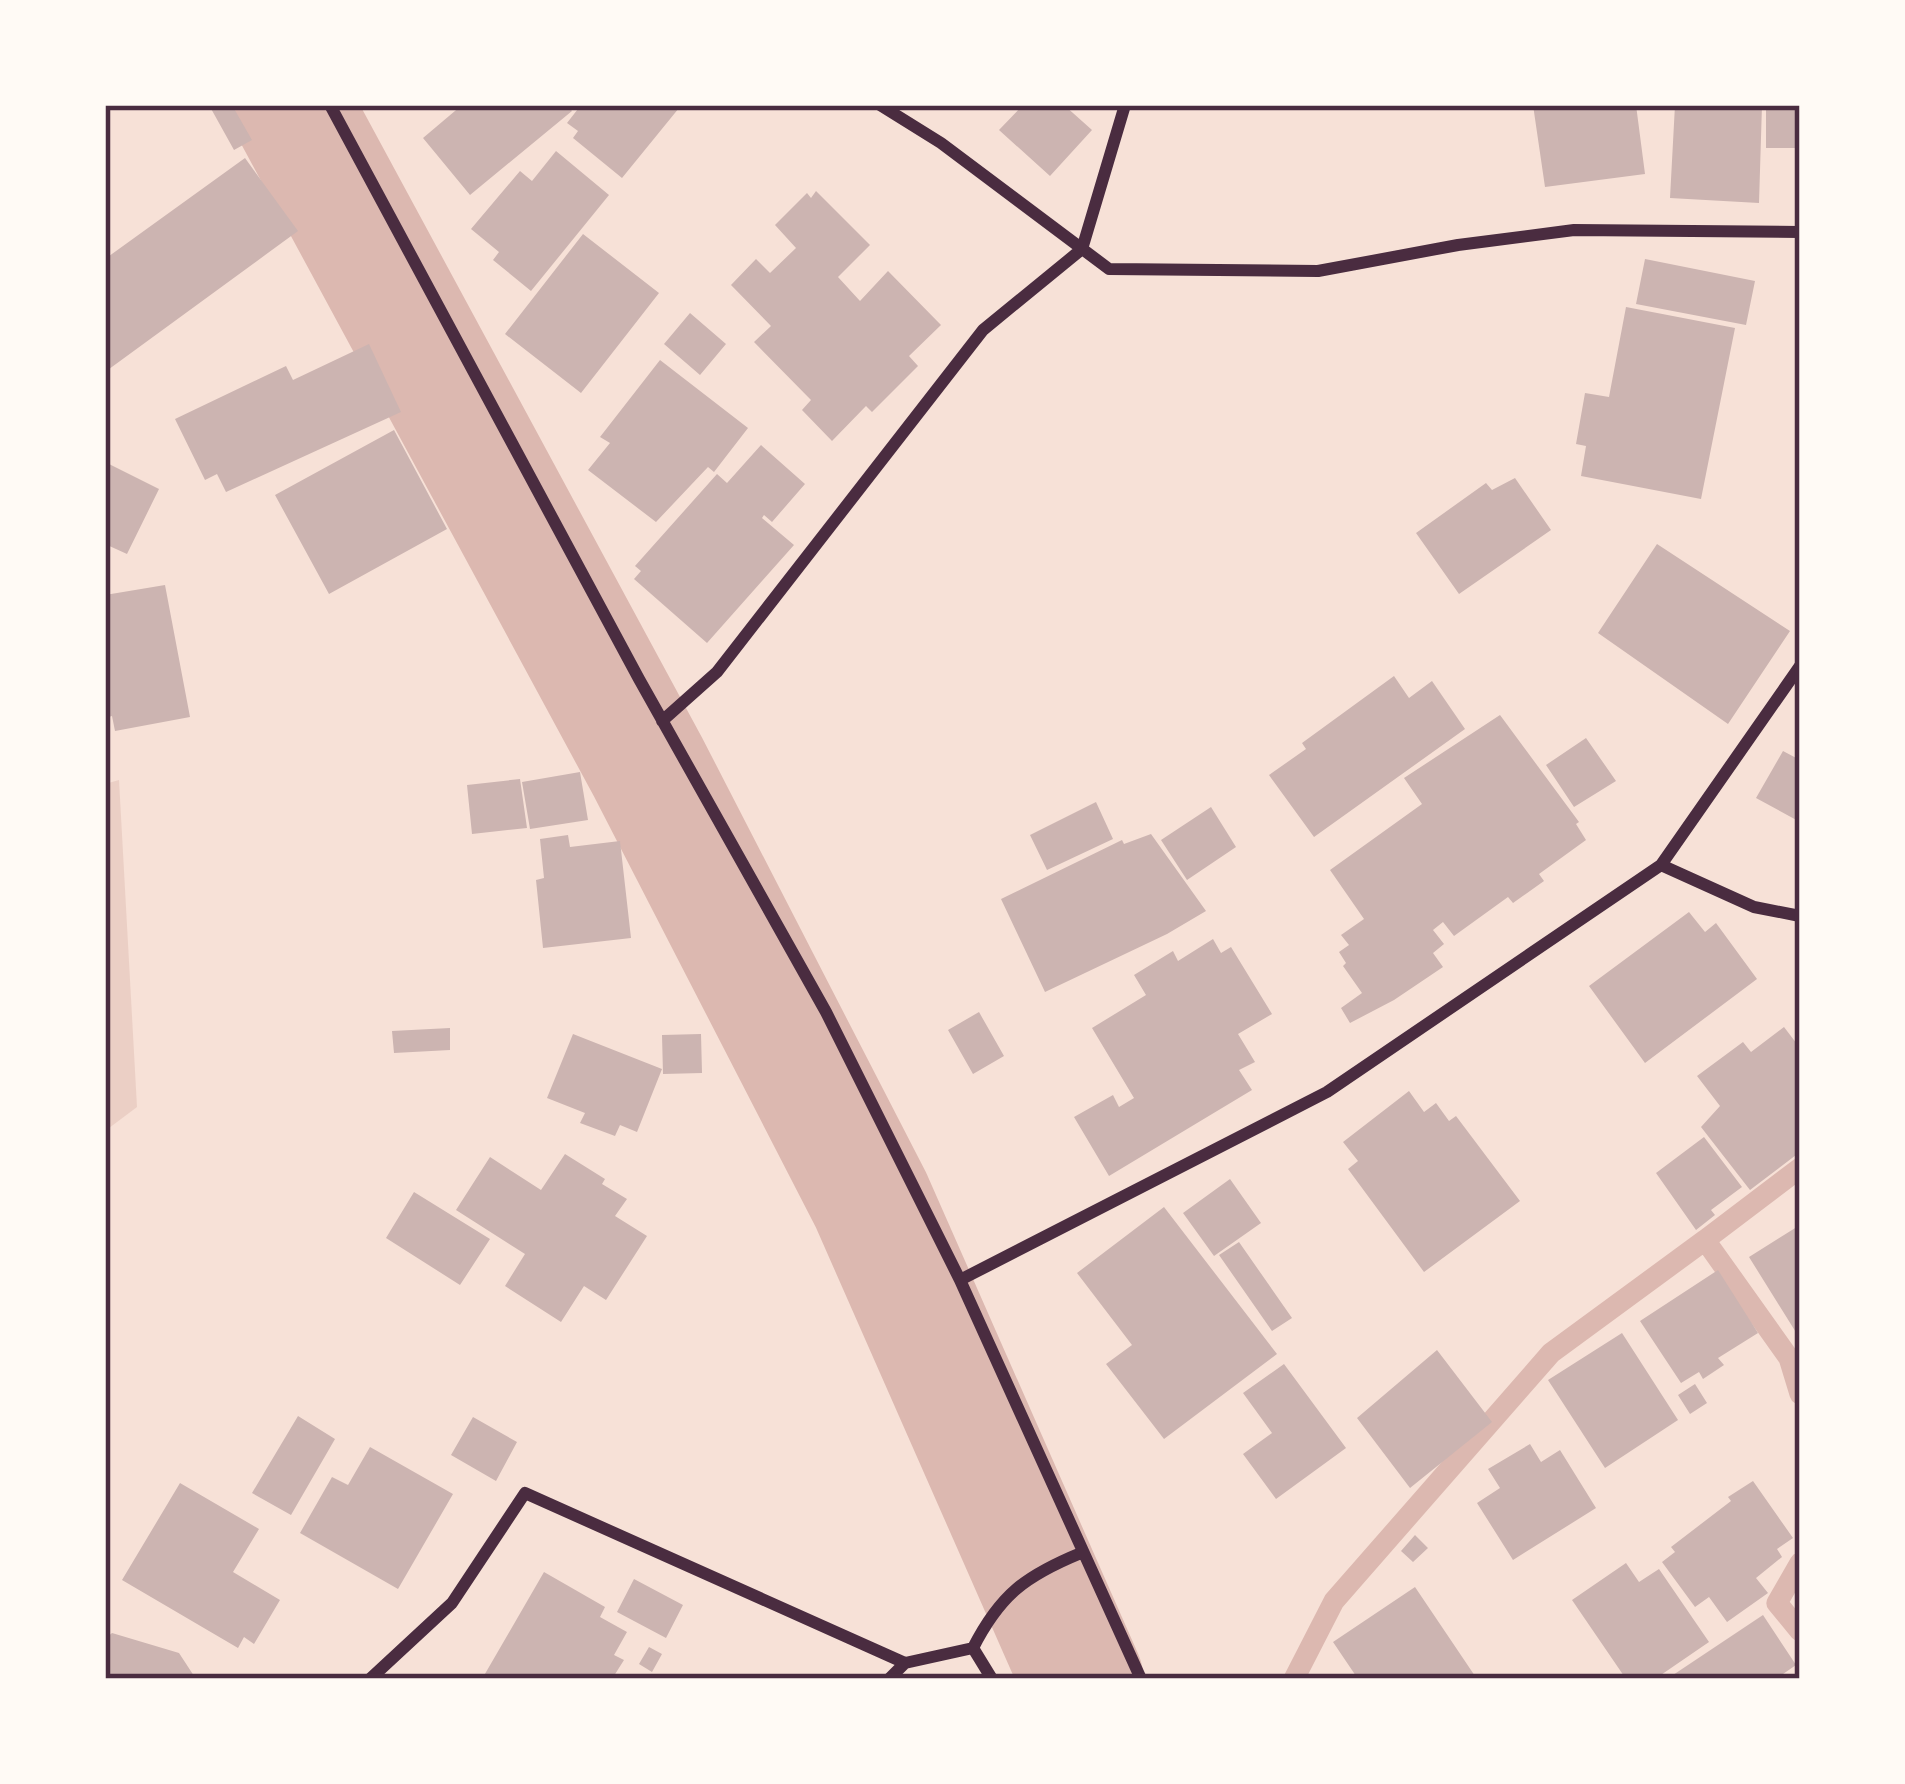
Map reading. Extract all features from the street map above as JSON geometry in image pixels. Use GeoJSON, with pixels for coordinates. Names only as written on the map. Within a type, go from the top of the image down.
{"type":"FeatureCollection","features":[{"type":"Feature","properties":{"kind":"street"},"geometry":{"type":"LineString","coordinates":[[330,105],[662,721],[826,1012],[960,1280],[1141,1679]]}},
{"type":"Feature","properties":{"kind":"street"},"geometry":{"type":"LineString","coordinates":[[880,105],[941,143],[1108,268],[1318,271],[1574,230],[1800,232]]}},
{"type":"Feature","properties":{"kind":"street"},"geometry":{"type":"LineString","coordinates":[[662,721],[717,671],[983,330],[1082,249],[1125,105]]}},
{"type":"Feature","properties":{"kind":"street"},"geometry":{"type":"LineString","coordinates":[[960,1280],[1327,1092],[1661,865],[1800,666]]}},
{"type":"Feature","properties":{"kind":"street"},"geometry":{"type":"LineString","coordinates":[[1661,865],[1754,907],[1800,916]]}},
{"type":"Feature","properties":{"kind":"street"},"geometry":{"type":"LineString","coordinates":[[370,1679],[452,1603],[525,1493],[904,1663],[973,1648],[992,1612],[1019,1583],[1081,1553]]}},
{"type":"Feature","properties":{"kind":"street"},"geometry":{"type":"LineString","coordinates":[[973,1648],[992,1679]]}},
{"type":"Feature","properties":{"kind":"street"},"geometry":{"type":"LineString","coordinates":[[890,1679],[904,1663]]}},
{"type":"Feature","properties":{"kind":"shaded area"},"geometry":{"type":"Polygon","coordinates":[[[119,780],[137,1107],[105,1131],[105,784],[119,780]]]}},
{"type":"Feature","properties":{"kind":"building"},"geometry":{"type":"Polygon","coordinates":[[[209,105],[232,105],[252,140],[234,150],[209,105]]]}},
{"type":"Feature","properties":{"kind":"building"},"geometry":{"type":"Polygon","coordinates":[[[462,105],[567,105],[572,111],[470,195],[423,138],[462,105]]]}},
{"type":"Feature","properties":{"kind":"building"},"geometry":{"type":"Polygon","coordinates":[[[581,105],[679,108],[622,178],[573,138],[578,131],[567,123],[581,105]]]}},
{"type":"Feature","properties":{"kind":"building"},"geometry":{"type":"Polygon","coordinates":[[[1023,105],[1064,105],[1092,130],[1050,176],[999,130],[1023,105]]]}},
{"type":"Feature","properties":{"kind":"building"},"geometry":{"type":"Polygon","coordinates":[[[1533,105],[1636,105],[1645,174],[1545,187],[1533,105]]]}},
{"type":"Feature","properties":{"kind":"building"},"geometry":{"type":"Polygon","coordinates":[[[1675,105],[1762,105],[1759,203],[1670,198],[1675,105]]]}},
{"type":"Feature","properties":{"kind":"building"},"geometry":{"type":"Polygon","coordinates":[[[1766,105],[1799,105],[1798,148],[1766,148],[1766,105]]]}},
{"type":"Feature","properties":{"kind":"building"},"geometry":{"type":"Polygon","coordinates":[[[556,151],[609,195],[531,291],[493,260],[499,252],[471,229],[520,171],[532,181],[556,151]]]}},
{"type":"Feature","properties":{"kind":"building"},"geometry":{"type":"Polygon","coordinates":[[[245,158],[298,231],[105,372],[105,259],[245,158]]]}},
{"type":"Feature","properties":{"kind":"building"},"geometry":{"type":"Polygon","coordinates":[[[816,191],[870,245],[838,277],[860,301],[888,271],[941,325],[909,356],[918,366],[872,412],[866,406],[832,441],[802,410],[811,400],[754,342],[771,326],[731,285],[756,259],[770,273],[796,248],[775,225],[807,193],[811,198],[816,191]]]}},
{"type":"Feature","properties":{"kind":"building"},"geometry":{"type":"Polygon","coordinates":[[[583,234],[659,293],[581,393],[505,334],[583,234]]]}},
{"type":"Feature","properties":{"kind":"building"},"geometry":{"type":"Polygon","coordinates":[[[1645,259],[1755,281],[1746,325],[1636,304],[1645,259]]]}},
{"type":"Feature","properties":{"kind":"building"},"geometry":{"type":"Polygon","coordinates":[[[1626,307],[1735,328],[1701,499],[1581,476],[1586,446],[1576,444],[1585,393],[1609,397],[1626,307]]]}},
{"type":"Feature","properties":{"kind":"building"},"geometry":{"type":"Polygon","coordinates":[[[690,313],[726,344],[700,375],[664,344],[690,313]]]}},
{"type":"Feature","properties":{"kind":"building"},"geometry":{"type":"Polygon","coordinates":[[[369,344],[401,412],[226,492],[217,474],[205,480],[175,419],[286,366],[293,380],[369,344]]]}},
{"type":"Feature","properties":{"kind":"building"},"geometry":{"type":"Polygon","coordinates":[[[660,360],[748,428],[714,472],[708,467],[656,522],[588,470],[610,443],[600,437],[660,360]]]}},
{"type":"Feature","properties":{"kind":"building"},"geometry":{"type":"Polygon","coordinates":[[[394,430],[447,529],[329,594],[275,495],[394,430]]]}},
{"type":"Feature","properties":{"kind":"building"},"geometry":{"type":"Polygon","coordinates":[[[761,445],[805,484],[772,522],[762,518],[794,545],[707,643],[634,579],[641,571],[635,566],[717,474],[727,483],[761,445]]]}},
{"type":"Feature","properties":{"kind":"building"},"geometry":{"type":"Polygon","coordinates":[[[105,462],[159,489],[127,554],[105,544],[105,462]]]}},
{"type":"Feature","properties":{"kind":"building"},"geometry":{"type":"Polygon","coordinates":[[[1515,478],[1551,530],[1459,594],[1416,533],[1486,483],[1492,490],[1515,478]]]}},
{"type":"Feature","properties":{"kind":"building"},"geometry":{"type":"Polygon","coordinates":[[[1657,544],[1790,631],[1728,724],[1598,633],[1657,544]]]}},
{"type":"Feature","properties":{"kind":"building"},"geometry":{"type":"Polygon","coordinates":[[[165,585],[190,717],[115,731],[112,716],[105,718],[105,595],[165,585]]]}},
{"type":"Feature","properties":{"kind":"building"},"geometry":{"type":"Polygon","coordinates":[[[1394,676],[1409,698],[1432,681],[1465,729],[1314,837],[1269,775],[1306,749],[1302,743],[1394,676]]]}},
{"type":"Feature","properties":{"kind":"building"},"geometry":{"type":"Polygon","coordinates":[[[1500,715],[1579,822],[1586,840],[1539,874],[1544,881],[1513,903],[1508,897],[1454,936],[1443,922],[1433,930],[1444,944],[1433,953],[1443,967],[1350,1023],[1341,1008],[1362,993],[1343,966],[1346,963],[1339,952],[1349,945],[1341,935],[1364,919],[1330,870],[1422,804],[1404,778],[1500,715]]]}},
{"type":"Feature","properties":{"kind":"building"},"geometry":{"type":"Polygon","coordinates":[[[1586,738],[1616,781],[1574,807],[1546,765],[1586,738]]]}},
{"type":"Feature","properties":{"kind":"building"},"geometry":{"type":"Polygon","coordinates":[[[1783,751],[1800,760],[1800,822],[1756,798],[1783,751]]]}},
{"type":"Feature","properties":{"kind":"building"},"geometry":{"type":"Polygon","coordinates":[[[580,772],[588,820],[530,829],[522,782],[580,772]]]}},
{"type":"Feature","properties":{"kind":"building"},"geometry":{"type":"Polygon","coordinates":[[[520,779],[527,828],[472,834],[467,785],[520,779]]]}},
{"type":"Feature","properties":{"kind":"building"},"geometry":{"type":"Polygon","coordinates":[[[1096,802],[1113,839],[1047,870],[1030,835],[1096,802]]]}},
{"type":"Feature","properties":{"kind":"building"},"geometry":{"type":"Polygon","coordinates":[[[1211,807],[1236,847],[1187,880],[1161,840],[1211,807]]]}},
{"type":"Feature","properties":{"kind":"building"},"geometry":{"type":"Polygon","coordinates":[[[1151,834],[1206,911],[1045,992],[1001,899],[1122,840],[1124,844],[1151,834]]]}},
{"type":"Feature","properties":{"kind":"building"},"geometry":{"type":"Polygon","coordinates":[[[568,835],[570,847],[620,841],[631,938],[543,948],[536,880],[544,878],[540,839],[568,835]]]}},
{"type":"Feature","properties":{"kind":"building"},"geometry":{"type":"Polygon","coordinates":[[[1689,912],[1705,932],[1716,923],[1757,979],[1645,1063],[1589,986],[1689,912]]]}},
{"type":"Feature","properties":{"kind":"building"},"geometry":{"type":"Polygon","coordinates":[[[1213,939],[1221,953],[1231,947],[1272,1014],[1238,1034],[1255,1062],[1239,1070],[1252,1090],[1109,1176],[1074,1117],[1113,1095],[1119,1107],[1134,1098],[1092,1028],[1146,995],[1134,975],[1173,951],[1178,961],[1213,939]]]}},
{"type":"Feature","properties":{"kind":"building"},"geometry":{"type":"Polygon","coordinates":[[[979,1012],[1004,1056],[973,1074],[948,1030],[979,1012]]]}},
{"type":"Feature","properties":{"kind":"building"},"geometry":{"type":"Polygon","coordinates":[[[1784,1027],[1800,1048],[1800,1152],[1750,1190],[1701,1127],[1720,1106],[1697,1076],[1743,1042],[1751,1052],[1784,1027]]]}},
{"type":"Feature","properties":{"kind":"building"},"geometry":{"type":"Polygon","coordinates":[[[450,1028],[450,1050],[394,1053],[392,1031],[450,1028]]]}},
{"type":"Feature","properties":{"kind":"building"},"geometry":{"type":"Polygon","coordinates":[[[573,1034],[662,1069],[637,1132],[620,1125],[615,1136],[580,1123],[585,1113],[547,1098],[573,1034]]]}},
{"type":"Feature","properties":{"kind":"building"},"geometry":{"type":"Polygon","coordinates":[[[701,1034],[702,1073],[663,1074],[662,1035],[701,1034]]]}},
{"type":"Feature","properties":{"kind":"building"},"geometry":{"type":"Polygon","coordinates":[[[1409,1091],[1424,1112],[1436,1103],[1449,1121],[1456,1116],[1520,1201],[1424,1272],[1348,1169],[1358,1161],[1343,1142],[1409,1091]]]}},
{"type":"Feature","properties":{"kind":"building"},"geometry":{"type":"Polygon","coordinates":[[[1704,1137],[1742,1187],[1711,1210],[1715,1215],[1696,1230],[1656,1173],[1704,1137]]]}},
{"type":"Feature","properties":{"kind":"building"},"geometry":{"type":"Polygon","coordinates":[[[565,1154],[627,1199],[615,1216],[647,1236],[606,1300],[584,1286],[561,1322],[505,1286],[525,1254],[456,1210],[490,1157],[541,1190],[565,1154]]]}},
{"type":"Feature","properties":{"kind":"building"},"geometry":{"type":"Polygon","coordinates":[[[1230,1179],[1261,1223],[1214,1256],[1183,1213],[1230,1179]]]}},
{"type":"Feature","properties":{"kind":"building"},"geometry":{"type":"Polygon","coordinates":[[[414,1192],[490,1239],[460,1285],[386,1238],[414,1192]]]}},
{"type":"Feature","properties":{"kind":"building"},"geometry":{"type":"Polygon","coordinates":[[[1164,1207],[1277,1354],[1164,1439],[1106,1364],[1132,1345],[1077,1273],[1164,1207]]]}},
{"type":"Feature","properties":{"kind":"building"},"geometry":{"type":"Polygon","coordinates":[[[1800,1225],[1800,1332],[1797,1334],[1749,1257],[1800,1225]]]}},
{"type":"Feature","properties":{"kind":"building"},"geometry":{"type":"Polygon","coordinates":[[[1239,1242],[1292,1318],[1272,1331],[1219,1255],[1239,1242]]]}},
{"type":"Feature","properties":{"kind":"building"},"geometry":{"type":"Polygon","coordinates":[[[1718,1270],[1758,1333],[1718,1358],[1724,1365],[1703,1379],[1699,1372],[1681,1383],[1640,1321],[1718,1270]]]}},
{"type":"Feature","properties":{"kind":"building"},"geometry":{"type":"Polygon","coordinates":[[[1622,1333],[1678,1420],[1605,1468],[1548,1380],[1622,1333]]]}},
{"type":"Feature","properties":{"kind":"building"},"geometry":{"type":"Polygon","coordinates":[[[1437,1350],[1492,1422],[1410,1488],[1357,1418],[1437,1350]]]}},
{"type":"Feature","properties":{"kind":"building"},"geometry":{"type":"Polygon","coordinates":[[[1284,1364],[1346,1448],[1276,1499],[1243,1454],[1272,1433],[1243,1393],[1284,1364]]]}},
{"type":"Feature","properties":{"kind":"building"},"geometry":{"type":"Polygon","coordinates":[[[1695,1384],[1707,1403],[1690,1414],[1678,1395],[1695,1384]]]}},
{"type":"Feature","properties":{"kind":"building"},"geometry":{"type":"Polygon","coordinates":[[[298,1416],[335,1439],[291,1515],[252,1493],[298,1416]]]}},
{"type":"Feature","properties":{"kind":"building"},"geometry":{"type":"Polygon","coordinates":[[[473,1417],[517,1442],[496,1481],[451,1455],[473,1417]]]}},
{"type":"Feature","properties":{"kind":"building"},"geometry":{"type":"Polygon","coordinates":[[[1530,1444],[1541,1462],[1560,1450],[1596,1508],[1513,1560],[1477,1503],[1500,1488],[1488,1469],[1530,1444]]]}},
{"type":"Feature","properties":{"kind":"building"},"geometry":{"type":"Polygon","coordinates":[[[370,1447],[453,1494],[398,1589],[300,1533],[332,1477],[348,1485],[370,1447]]]}},
{"type":"Feature","properties":{"kind":"building"},"geometry":{"type":"Polygon","coordinates":[[[1753,1481],[1793,1538],[1777,1549],[1782,1557],[1756,1578],[1768,1593],[1727,1622],[1709,1597],[1695,1607],[1662,1562],[1675,1552],[1671,1547],[1753,1481]]]}},
{"type":"Feature","properties":{"kind":"building"},"geometry":{"type":"Polygon","coordinates":[[[180,1483],[259,1529],[233,1572],[280,1600],[254,1644],[244,1637],[238,1648],[122,1580],[180,1483]]]}},
{"type":"Feature","properties":{"kind":"building"},"geometry":{"type":"Polygon","coordinates":[[[1415,1535],[1428,1548],[1413,1562],[1401,1551],[1415,1535]]]}},
{"type":"Feature","properties":{"kind":"building"},"geometry":{"type":"Polygon","coordinates":[[[1626,1563],[1639,1582],[1659,1569],[1709,1642],[1655,1679],[1626,1679],[1572,1600],[1626,1563]]]}},
{"type":"Feature","properties":{"kind":"building"},"geometry":{"type":"Polygon","coordinates":[[[544,1572],[605,1607],[600,1617],[627,1632],[614,1655],[624,1660],[612,1679],[482,1679],[544,1572]]]}},
{"type":"Feature","properties":{"kind":"building"},"geometry":{"type":"Polygon","coordinates":[[[634,1579],[683,1605],[666,1638],[617,1612],[634,1579]]]}},
{"type":"Feature","properties":{"kind":"building"},"geometry":{"type":"Polygon","coordinates":[[[1415,1587],[1477,1679],[1358,1679],[1333,1642],[1415,1587]]]}},
{"type":"Feature","properties":{"kind":"building"},"geometry":{"type":"Polygon","coordinates":[[[1763,1615],[1796,1665],[1776,1679],[1667,1679],[1763,1615]]]}},
{"type":"Feature","properties":{"kind":"building"},"geometry":{"type":"Polygon","coordinates":[[[112,1633],[179,1653],[196,1679],[105,1679],[105,1639],[112,1633]]]}},
{"type":"Feature","properties":{"kind":"building"},"geometry":{"type":"Polygon","coordinates":[[[649,1647],[662,1654],[652,1672],[639,1664],[649,1647]]]}},
{"type":"Feature","properties":{"kind":"waterway"},"geometry":{"type":"LineString","coordinates":[[290,105],[648,767],[871,1200],[1082,1679]]}},
{"type":"Feature","properties":{"kind":"waterway"},"geometry":{"type":"LineString","coordinates":[[1705,1240],[1800,1168]]}},
{"type":"Feature","properties":{"kind":"waterway"},"geometry":{"type":"LineString","coordinates":[[1294,1679],[1334,1601],[1551,1353],[1705,1240],[1789,1358],[1800,1394]]}},
{"type":"Feature","properties":{"kind":"waterway"},"geometry":{"type":"LineString","coordinates":[[1800,1563],[1777,1603],[1800,1631]]}}]}
